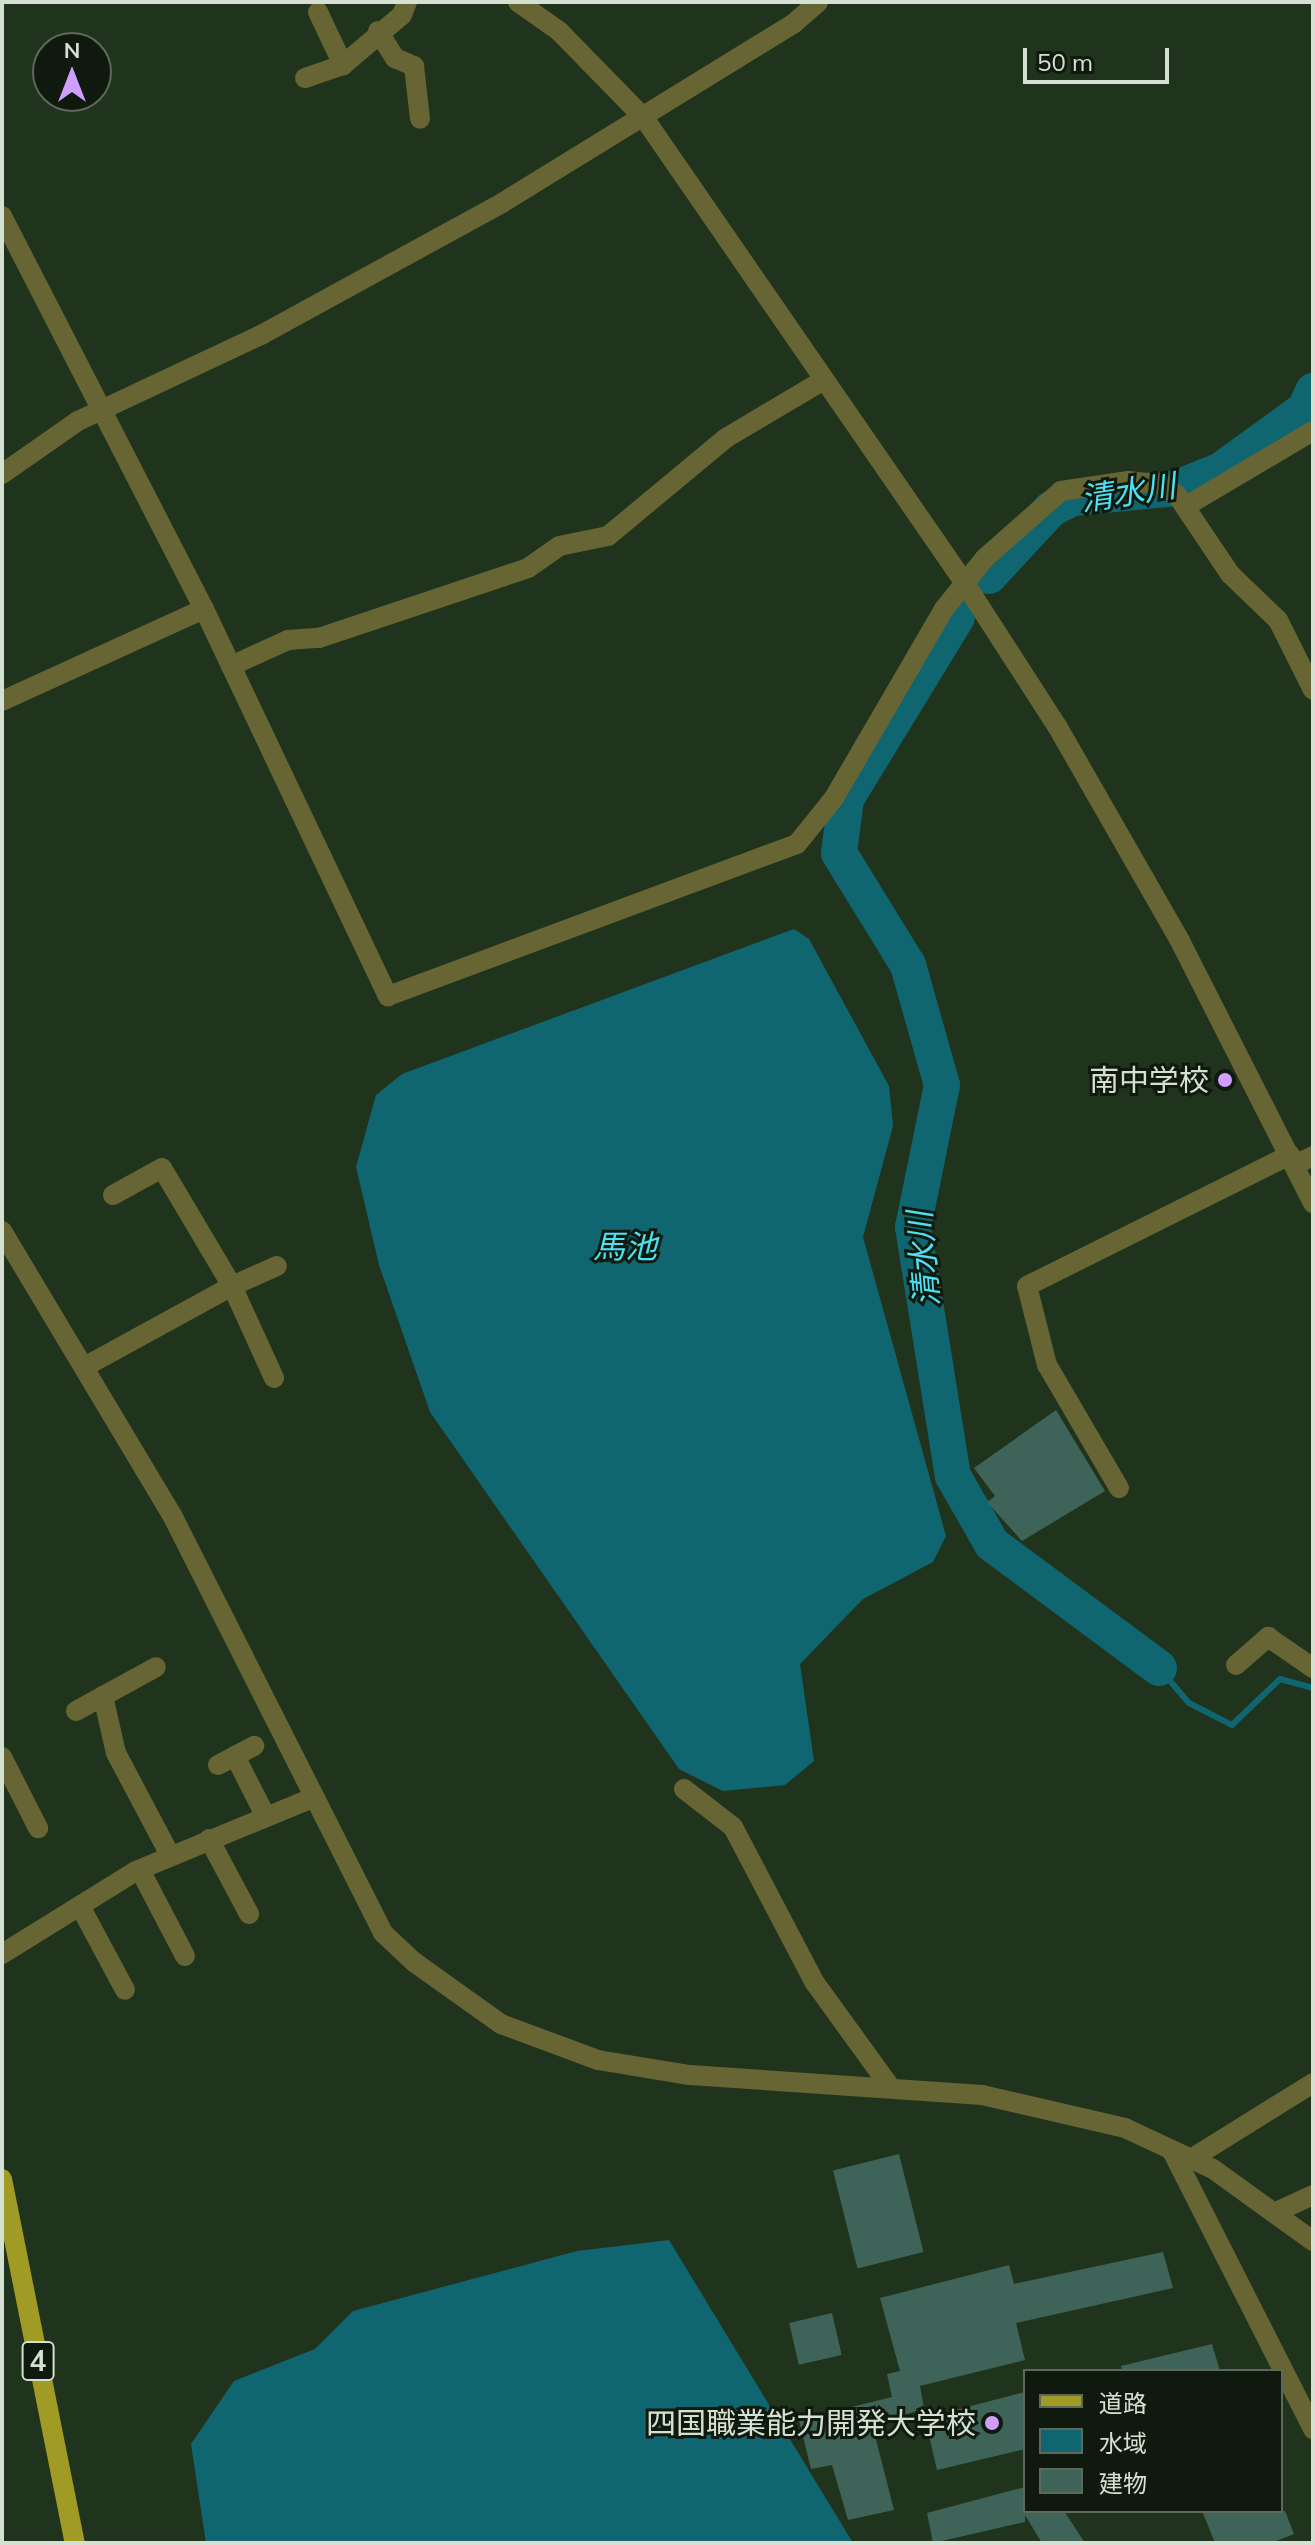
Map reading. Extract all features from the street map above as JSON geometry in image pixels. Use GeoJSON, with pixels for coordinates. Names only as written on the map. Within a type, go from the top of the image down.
{"type":"FeatureCollection","features":[{"type":"Feature","properties":{"kind":"main road","name":"4"},"geometry":{"type":"LineString","coordinates":[[2,2179],[75,2543]]}},
{"type":"Feature","properties":{"kind":"street"},"geometry":{"type":"LineString","coordinates":[[305,78],[343,65],[378,31],[402,15],[407,2]]}},
{"type":"Feature","properties":{"kind":"street"},"geometry":{"type":"LineString","coordinates":[[518,2],[559,31],[644,118],[822,381],[966,585],[1057,726],[1180,941],[1313,1203]]}},
{"type":"Feature","properties":{"kind":"street"},"geometry":{"type":"LineString","coordinates":[[2,474],[105,409],[385,269],[644,118],[818,2]]}},
{"type":"Feature","properties":{"kind":"street"},"geometry":{"type":"LineString","coordinates":[[318,12],[343,65]]}},
{"type":"Feature","properties":{"kind":"street"},"geometry":{"type":"LineString","coordinates":[[378,31],[395,58],[414,66],[420,119]]}},
{"type":"Feature","properties":{"kind":"street"},"geometry":{"type":"LineString","coordinates":[[2,216],[61,341],[105,409],[204,609],[388,996],[797,844],[834,798],[887,699],[966,585],[1023,520],[1061,491],[1128,481],[1175,495],[1230,574],[1278,620],[1313,690]]}},
{"type":"Feature","properties":{"kind":"street"},"geometry":{"type":"LineString","coordinates":[[231,666],[288,640],[319,638],[528,568],[559,546],[608,536],[726,438],[822,381]]}},
{"type":"Feature","properties":{"kind":"street"},"geometry":{"type":"LineString","coordinates":[[1175,495],[1313,431]]}},
{"type":"Feature","properties":{"kind":"street"},"geometry":{"type":"LineString","coordinates":[[2,701],[204,609]]}},
{"type":"Feature","properties":{"kind":"street"},"geometry":{"type":"LineString","coordinates":[[1119,1488],[1047,1365],[1027,1286],[1292,1160],[1313,1156]]}},
{"type":"Feature","properties":{"kind":"street"},"geometry":{"type":"LineString","coordinates":[[113,1195],[162,1168],[232,1286],[274,1378]]}},
{"type":"Feature","properties":{"kind":"street"},"geometry":{"type":"LineString","coordinates":[[2,1231],[86,1366],[172,1515],[312,1798],[383,1933],[501,2024],[642,2069],[888,2084],[1065,2110],[1182,2155],[1313,2241]]}},
{"type":"Feature","properties":{"kind":"street"},"geometry":{"type":"LineString","coordinates":[[86,1366],[232,1286],[277,1266]]}},
{"type":"Feature","properties":{"kind":"street"},"geometry":{"type":"LineString","coordinates":[[1236,1665],[1268,1637],[1313,1668]]}},
{"type":"Feature","properties":{"kind":"street"},"geometry":{"type":"LineString","coordinates":[[76,1711],[156,1667]]}},
{"type":"Feature","properties":{"kind":"street"},"geometry":{"type":"LineString","coordinates":[[103,1696],[116,1753],[170,1855]]}},
{"type":"Feature","properties":{"kind":"street"},"geometry":{"type":"LineString","coordinates":[[254,1746],[226,1760],[266,1817]]}},
{"type":"Feature","properties":{"kind":"street"},"geometry":{"type":"LineString","coordinates":[[7,1750],[38,1828]]}},
{"type":"Feature","properties":{"kind":"street"},"geometry":{"type":"LineString","coordinates":[[684,1789],[733,1827],[815,1983],[888,2084]]}},
{"type":"Feature","properties":{"kind":"street"},"geometry":{"type":"LineString","coordinates":[[2,1954],[140,1870],[312,1798]]}},
{"type":"Feature","properties":{"kind":"street"},"geometry":{"type":"LineString","coordinates":[[209,1839],[249,1914]]}},
{"type":"Feature","properties":{"kind":"street"},"geometry":{"type":"LineString","coordinates":[[140,1870],[185,1956]]}},
{"type":"Feature","properties":{"kind":"street"},"geometry":{"type":"LineString","coordinates":[[80,1906],[125,1990]]}},
{"type":"Feature","properties":{"kind":"street"},"geometry":{"type":"LineString","coordinates":[[1182,2155],[1313,2083]]}},
{"type":"Feature","properties":{"kind":"street"},"geometry":{"type":"LineString","coordinates":[[1182,2155],[1313,2429]]}},
{"type":"Feature","properties":{"kind":"street"},"geometry":{"type":"LineString","coordinates":[[1274,2213],[1313,2195]]}},
{"type":"Feature","properties":{"kind":"water","name":"馬池"},"geometry":{"type":"Polygon","coordinates":[[[794,929],[809,939],[889,1086],[893,1126],[863,1237],[946,1536],[933,1562],[863,1599],[800,1664],[814,1761],[785,1785],[723,1791],[679,1769],[430,1412],[379,1265],[356,1167],[376,1095],[402,1074],[794,929]]]}},
{"type":"Feature","properties":{"kind":"water"},"geometry":{"type":"Polygon","coordinates":[[[669,2240],[853,2543],[206,2543],[191,2444],[234,2381],[315,2349],[353,2311],[577,2251],[669,2240]]]}},
{"type":"Feature","properties":{"kind":"building"},"geometry":{"type":"Polygon","coordinates":[[[1056,1410],[1105,1491],[1022,1541],[987,1502],[995,1496],[974,1468],[1056,1410]]]}},
{"type":"Feature","properties":{"kind":"building"},"geometry":{"type":"Polygon","coordinates":[[[899,2154],[923,2252],[857,2268],[833,2170],[899,2154]]]}},
{"type":"Feature","properties":{"kind":"building"},"geometry":{"type":"Polygon","coordinates":[[[1163,2252],[1173,2288],[1016,2323],[1025,2360],[920,2386],[924,2409],[872,2424],[894,2510],[848,2520],[832,2465],[811,2469],[799,2420],[892,2397],[887,2374],[900,2371],[880,2298],[1009,2265],[1014,2284],[1163,2252]]]}},
{"type":"Feature","properties":{"kind":"building"},"geometry":{"type":"Polygon","coordinates":[[[832,2313],[842,2355],[799,2365],[789,2323],[832,2313]]]}},
{"type":"Feature","properties":{"kind":"building"},"geometry":{"type":"Polygon","coordinates":[[[1212,2344],[1219,2369],[1122,2369],[1121,2366],[1212,2344]]]}},
{"type":"Feature","properties":{"kind":"building"},"geometry":{"type":"Polygon","coordinates":[[[1023,2393],[1023,2449],[937,2470],[925,2418],[1023,2393]]]}},
{"type":"Feature","properties":{"kind":"building"},"geometry":{"type":"Polygon","coordinates":[[[1023,2488],[1023,2513],[1065,2513],[1085,2543],[1042,2543],[1025,2515],[1025,2522],[933,2543],[927,2513],[1023,2488]]]}},
{"type":"Feature","properties":{"kind":"building"},"geometry":{"type":"Polygon","coordinates":[[[1285,2511],[1294,2534],[1271,2543],[1215,2543],[1203,2513],[1285,2511]]]}},
{"type":"Feature","properties":{"kind":"waterway","name":"清水川"},"geometry":{"type":"LineString","coordinates":[[989,576],[1051,509],[1073,498],[1177,488],[1221,470],[1305,409],[1313,391]]}},
{"type":"Feature","properties":{"kind":"waterway","name":"清水川"},"geometry":{"type":"LineString","coordinates":[[957,617],[846,799],[839,853],[908,965],[942,1085],[913,1227],[953,1476],[992,1544],[1159,1668]]}},
{"type":"Feature","properties":{"kind":"waterway","name":"清水川"},"geometry":{"type":"LineString","coordinates":[[1159,1668],[1189,1703],[1232,1725],[1280,1679],[1313,1688]]}},
{"type":"Feature","properties":{"kind":"place","name":"南中学校"},"geometry":{"type":"Point","coordinates":[1225,1080]}},
{"type":"Feature","properties":{"kind":"place","name":"四国職業能力開発大学校"},"geometry":{"type":"Point","coordinates":[992,2423]}}]}
